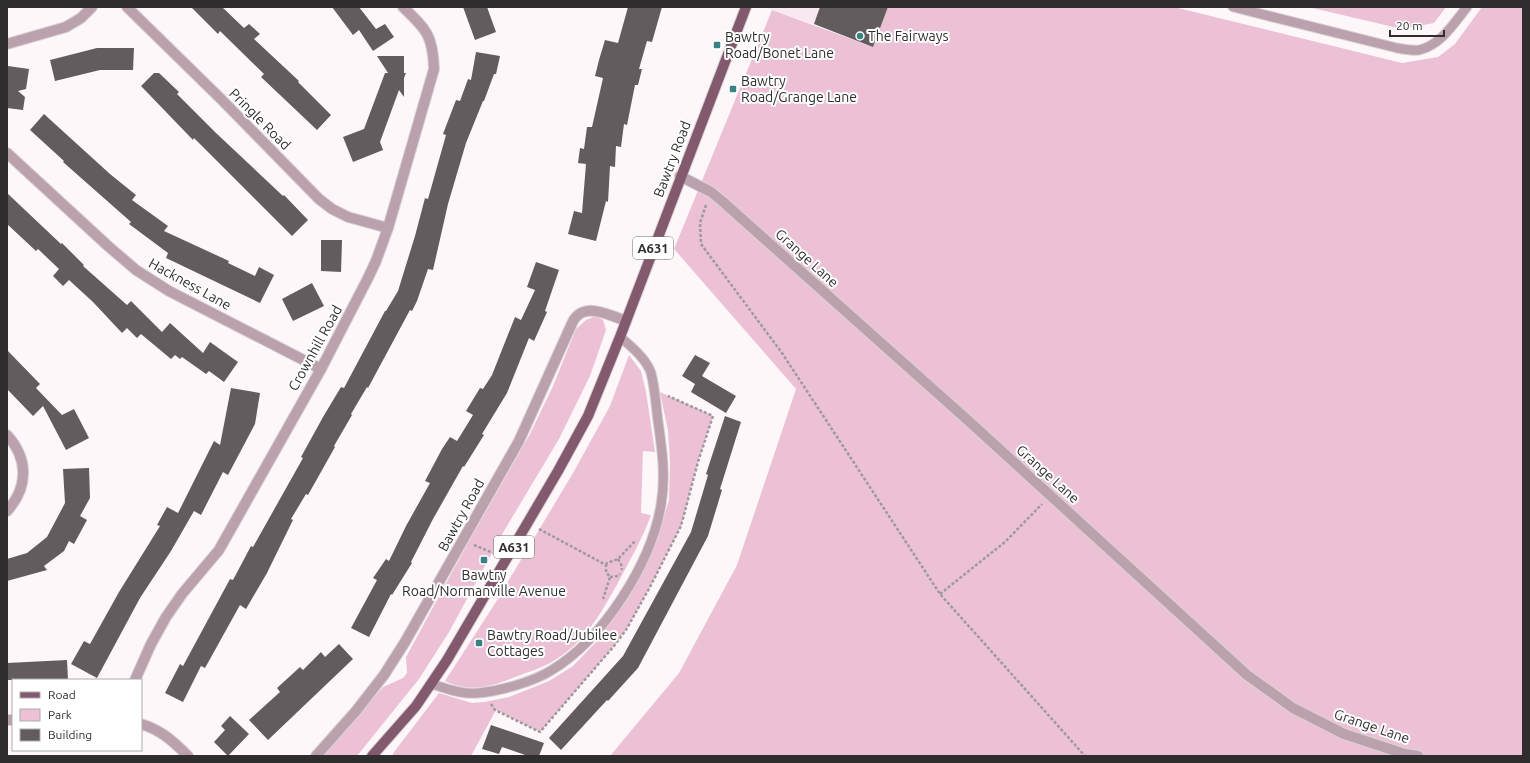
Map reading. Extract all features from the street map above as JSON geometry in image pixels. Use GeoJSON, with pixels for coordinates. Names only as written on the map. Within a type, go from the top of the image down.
{"type":"FeatureCollection","features":[{"type":"Feature","properties":{"kind":"main road","name":"Bawtry Road"},"geometry":{"type":"LineString","coordinates":[[372,756],[416,706],[451,653],[507,560],[588,416],[620,337],[680,176],[746,7]]}},
{"type":"Feature","properties":{"kind":"street"},"geometry":{"type":"LineString","coordinates":[[7,44],[66,27],[81,18],[92,7]]}},
{"type":"Feature","properties":{"kind":"street","name":"Pringle Road"},"geometry":{"type":"LineString","coordinates":[[127,7],[222,100],[319,199],[332,209],[348,217],[388,228]]}},
{"type":"Feature","properties":{"kind":"street","name":"Crownhill Road"},"geometry":{"type":"LineString","coordinates":[[135,679],[150,644],[166,617],[182,594],[219,550],[321,368],[376,261],[388,228],[434,69],[434,52],[429,36],[421,24],[403,7]]}},
{"type":"Feature","properties":{"kind":"street","name":"Hackness Lane"},"geometry":{"type":"LineString","coordinates":[[7,153],[136,270],[168,291],[321,368]]}},
{"type":"Feature","properties":{"kind":"street","name":"Grange Lane"},"geometry":{"type":"LineString","coordinates":[[680,176],[711,192],[972,424],[1247,675],[1293,708],[1344,734],[1405,754],[1418,756]]}},
{"type":"Feature","properties":{"kind":"street","name":"Bawtry Road"},"geometry":{"type":"LineString","coordinates":[[316,756],[356,711],[384,675],[405,642],[519,441],[569,330],[577,316],[588,310],[626,321]]}},
{"type":"Feature","properties":{"kind":"street"},"geometry":{"type":"LineString","coordinates":[[7,435],[15,444],[21,456],[24,470],[22,485],[17,497],[7,510]]}},
{"type":"Feature","properties":{"kind":"street"},"geometry":{"type":"LineString","coordinates":[[142,724],[154,728],[171,739],[188,756]]}},
{"type":"Feature","properties":{"kind":"lane"},"geometry":{"type":"LineString","coordinates":[[1233,7],[1397,48],[1418,50],[1433,44],[1447,32],[1467,7]]}},
{"type":"Feature","properties":{"kind":"lane"},"geometry":{"type":"LineString","coordinates":[[431,684],[458,692],[477,694],[516,686],[551,671],[569,658],[604,624],[632,581],[645,554],[657,521],[661,505],[664,473],[650,372],[634,349],[620,337]]}},
{"type":"Feature","properties":{"kind":"path"},"geometry":{"type":"LineString","coordinates":[[711,192],[700,223],[701,244],[782,354],[940,594],[1085,756]]}},
{"type":"Feature","properties":{"kind":"path"},"geometry":{"type":"LineString","coordinates":[[940,594],[1005,542],[1050,495]]}},
{"type":"Feature","properties":{"kind":"path"},"geometry":{"type":"LineString","coordinates":[[528,523],[606,565]]}},
{"type":"Feature","properties":{"kind":"path"},"geometry":{"type":"LineString","coordinates":[[606,565],[618,559],[639,537]]}},
{"type":"Feature","properties":{"kind":"path"},"geometry":{"type":"LineString","coordinates":[[463,539],[507,560]]}},
{"type":"Feature","properties":{"kind":"path"},"geometry":{"type":"LineString","coordinates":[[610,577],[618,576],[621,572],[622,568],[618,559]]}},
{"type":"Feature","properties":{"kind":"path"},"geometry":{"type":"LineString","coordinates":[[606,565],[606,572],[610,577]]}},
{"type":"Feature","properties":{"kind":"path"},"geometry":{"type":"LineString","coordinates":[[603,600],[610,577]]}},
{"type":"Feature","properties":{"kind":"shaded area","name":"The Fairways"},"geometry":{"type":"Polygon","coordinates":[[[762,7],[888,7],[873,47],[814,24],[762,7]]]}},
{"type":"Feature","properties":{"kind":"green space"},"geometry":{"type":"Polygon","coordinates":[[[888,7],[1174,7],[1402,63],[1438,57],[1455,44],[1482,7],[1523,7],[1523,756],[610,756],[679,673],[737,565],[796,389],[674,249],[772,10],[873,47],[888,7]]]}},
{"type":"Feature","properties":{"kind":"green space"},"geometry":{"type":"Polygon","coordinates":[[[1308,7],[1446,7],[1434,23],[1402,29],[1308,7]]]}},
{"type":"Feature","properties":{"kind":"green space"},"geometry":{"type":"Polygon","coordinates":[[[596,316],[603,320],[606,330],[590,376],[559,439],[504,531],[449,632],[419,679],[357,756],[323,756],[383,687],[403,678],[407,673],[406,657],[469,541],[530,434],[553,386],[576,329],[586,320],[596,316]]]}},
{"type":"Feature","properties":{"kind":"green space"},"geometry":{"type":"Polygon","coordinates":[[[629,355],[641,371],[646,392],[655,452],[643,451],[641,513],[651,515],[632,557],[612,593],[585,635],[566,652],[550,663],[506,681],[489,686],[472,688],[463,687],[445,681],[494,605],[573,473],[610,406],[629,355]]]}},
{"type":"Feature","properties":{"kind":"green space"},"geometry":{"type":"Polygon","coordinates":[[[660,392],[713,416],[698,462],[681,526],[626,630],[540,732],[496,710],[471,756],[392,756],[439,693],[472,703],[484,702],[509,697],[549,681],[573,666],[596,642],[624,604],[643,572],[660,529],[669,500],[670,462],[668,431],[660,392]]]}},
{"type":"Feature","properties":{"kind":"building"},"geometry":{"type":"Polygon","coordinates":[[[191,7],[222,7],[244,28],[249,24],[260,34],[254,39],[299,81],[298,82],[331,115],[317,130],[261,77],[264,74],[220,31],[218,34],[191,7]]]}},
{"type":"Feature","properties":{"kind":"building"},"geometry":{"type":"Polygon","coordinates":[[[332,7],[359,7],[376,29],[385,24],[394,37],[373,51],[359,30],[353,35],[332,7]]]}},
{"type":"Feature","properties":{"kind":"building"},"geometry":{"type":"Polygon","coordinates":[[[463,7],[487,7],[496,32],[475,40],[463,7]]]}},
{"type":"Feature","properties":{"kind":"building"},"geometry":{"type":"Polygon","coordinates":[[[628,7],[662,7],[652,42],[647,41],[639,69],[642,69],[638,85],[635,85],[627,125],[624,124],[621,147],[616,146],[615,167],[610,166],[608,202],[606,201],[596,241],[568,234],[574,211],[582,213],[586,164],[578,163],[580,148],[584,149],[587,127],[592,127],[603,78],[595,76],[599,60],[605,40],[618,43],[628,7]]]}},
{"type":"Feature","properties":{"kind":"building","name":"The Fairways"},"geometry":{"type":"Polygon","coordinates":[[[820,7],[888,7],[873,47],[814,24],[820,7]]]}},
{"type":"Feature","properties":{"kind":"building"},"geometry":{"type":"Polygon","coordinates":[[[97,48],[134,48],[133,70],[100,70],[55,81],[50,60],[97,48]]]}},
{"type":"Feature","properties":{"kind":"building"},"geometry":{"type":"Polygon","coordinates":[[[476,52],[500,56],[496,74],[494,74],[466,143],[448,204],[433,270],[428,269],[412,311],[410,310],[368,388],[367,387],[351,414],[352,415],[308,495],[306,494],[291,519],[293,520],[267,573],[246,609],[240,605],[205,668],[201,666],[183,702],[165,693],[180,664],[183,666],[230,579],[233,580],[251,546],[253,547],[303,458],[301,457],[323,417],[341,387],[344,388],[385,311],[398,291],[425,198],[428,199],[446,135],[443,134],[456,100],[460,101],[468,79],[471,80],[476,52]]]}},
{"type":"Feature","properties":{"kind":"building"},"geometry":{"type":"Polygon","coordinates":[[[377,56],[404,56],[404,73],[406,73],[404,78],[404,97],[399,90],[380,142],[383,150],[353,162],[343,137],[364,129],[385,73],[388,73],[377,56]]]}},
{"type":"Feature","properties":{"kind":"building"},"geometry":{"type":"Polygon","coordinates":[[[8,66],[29,69],[26,89],[18,91],[25,97],[23,110],[7,108],[8,66]]]}},
{"type":"Feature","properties":{"kind":"building"},"geometry":{"type":"Polygon","coordinates":[[[154,73],[159,73],[179,92],[177,94],[216,133],[283,196],[284,195],[308,220],[292,236],[194,138],[193,140],[141,86],[154,73]]]}},
{"type":"Feature","properties":{"kind":"building"},"geometry":{"type":"Polygon","coordinates":[[[44,114],[110,174],[136,195],[132,200],[168,226],[164,231],[229,261],[228,263],[255,276],[259,267],[274,275],[260,303],[166,258],[168,253],[129,224],[131,222],[63,162],[64,161],[30,130],[44,114]]]}},
{"type":"Feature","properties":{"kind":"building"},"geometry":{"type":"Polygon","coordinates":[[[7,193],[61,244],[62,243],[84,265],[83,266],[127,305],[131,301],[162,332],[170,323],[203,353],[210,342],[238,362],[224,382],[209,371],[206,374],[182,357],[180,359],[175,355],[171,359],[141,334],[137,338],[127,328],[122,333],[93,302],[69,280],[63,286],[53,276],[59,269],[38,249],[36,251],[7,224],[7,193]]]}},
{"type":"Feature","properties":{"kind":"building"},"geometry":{"type":"Polygon","coordinates":[[[321,240],[342,240],[341,272],[321,271],[321,240]]]}},
{"type":"Feature","properties":{"kind":"building"},"geometry":{"type":"Polygon","coordinates":[[[536,262],[559,270],[545,311],[547,312],[534,341],[529,338],[507,393],[482,434],[484,435],[464,467],[463,466],[433,519],[411,562],[412,563],[392,595],[391,594],[369,637],[351,628],[377,580],[373,578],[386,559],[389,561],[406,526],[430,483],[425,481],[442,449],[450,437],[457,441],[473,415],[466,411],[480,388],[483,389],[492,375],[515,317],[521,320],[535,290],[527,287],[536,262]]]}},
{"type":"Feature","properties":{"kind":"building"},"geometry":{"type":"Polygon","coordinates":[[[312,283],[324,306],[293,321],[282,299],[312,283]]]}},
{"type":"Feature","properties":{"kind":"building"},"geometry":{"type":"Polygon","coordinates":[[[7,350],[40,384],[36,388],[62,415],[74,409],[89,438],[66,450],[43,406],[33,416],[7,389],[7,350]]]}},
{"type":"Feature","properties":{"kind":"building"},"geometry":{"type":"Polygon","coordinates":[[[695,355],[710,363],[702,376],[736,396],[726,413],[691,392],[695,384],[682,376],[695,355]]]}},
{"type":"Feature","properties":{"kind":"building"},"geometry":{"type":"Polygon","coordinates":[[[231,388],[260,393],[255,424],[228,475],[223,472],[201,515],[194,511],[171,551],[140,598],[97,678],[71,664],[84,641],[90,644],[119,592],[160,526],[157,525],[167,507],[178,513],[214,441],[220,445],[231,388]]]}},
{"type":"Feature","properties":{"kind":"building"},"geometry":{"type":"Polygon","coordinates":[[[725,416],[741,422],[720,489],[722,490],[708,536],[638,668],[561,750],[549,738],[623,656],[691,532],[708,475],[706,474],[725,416]]]}},
{"type":"Feature","properties":{"kind":"building"},"geometry":{"type":"Polygon","coordinates":[[[89,468],[90,498],[80,516],[87,520],[74,544],[69,541],[64,551],[44,566],[47,570],[7,581],[7,559],[27,553],[47,537],[65,503],[63,469],[89,468]]]}},
{"type":"Feature","properties":{"kind":"building"},"geometry":{"type":"Polygon","coordinates":[[[339,644],[353,659],[268,740],[249,720],[280,692],[277,688],[300,667],[303,670],[321,652],[325,657],[339,644]]]}},
{"type":"Feature","properties":{"kind":"building"},"geometry":{"type":"Polygon","coordinates":[[[67,660],[68,679],[7,680],[7,663],[67,660]]]}},
{"type":"Feature","properties":{"kind":"building"},"geometry":{"type":"Polygon","coordinates":[[[230,716],[249,734],[228,756],[214,742],[225,730],[221,726],[230,716]]]}},
{"type":"Feature","properties":{"kind":"building"},"geometry":{"type":"Polygon","coordinates":[[[491,725],[544,743],[539,756],[528,756],[502,747],[499,754],[482,749],[491,725]]]}},
{"type":"Feature","properties":{"kind":"place","name":"The Fairways"},"geometry":{"type":"Point","coordinates":[860,36]}},
{"type":"Feature","properties":{"kind":"place","name":"Bawtry Road/Bonet Lane"},"geometry":{"type":"Point","coordinates":[717,45]}},
{"type":"Feature","properties":{"kind":"place","name":"Bawtry Road/Grange Lane"},"geometry":{"type":"Point","coordinates":[733,89]}},
{"type":"Feature","properties":{"kind":"place","name":"Bawtry Road/Normanville Avenue"},"geometry":{"type":"Point","coordinates":[484,560]}},
{"type":"Feature","properties":{"kind":"place","name":"Bawtry Road/Jubilee Cottages"},"geometry":{"type":"Point","coordinates":[479,643]}}]}
